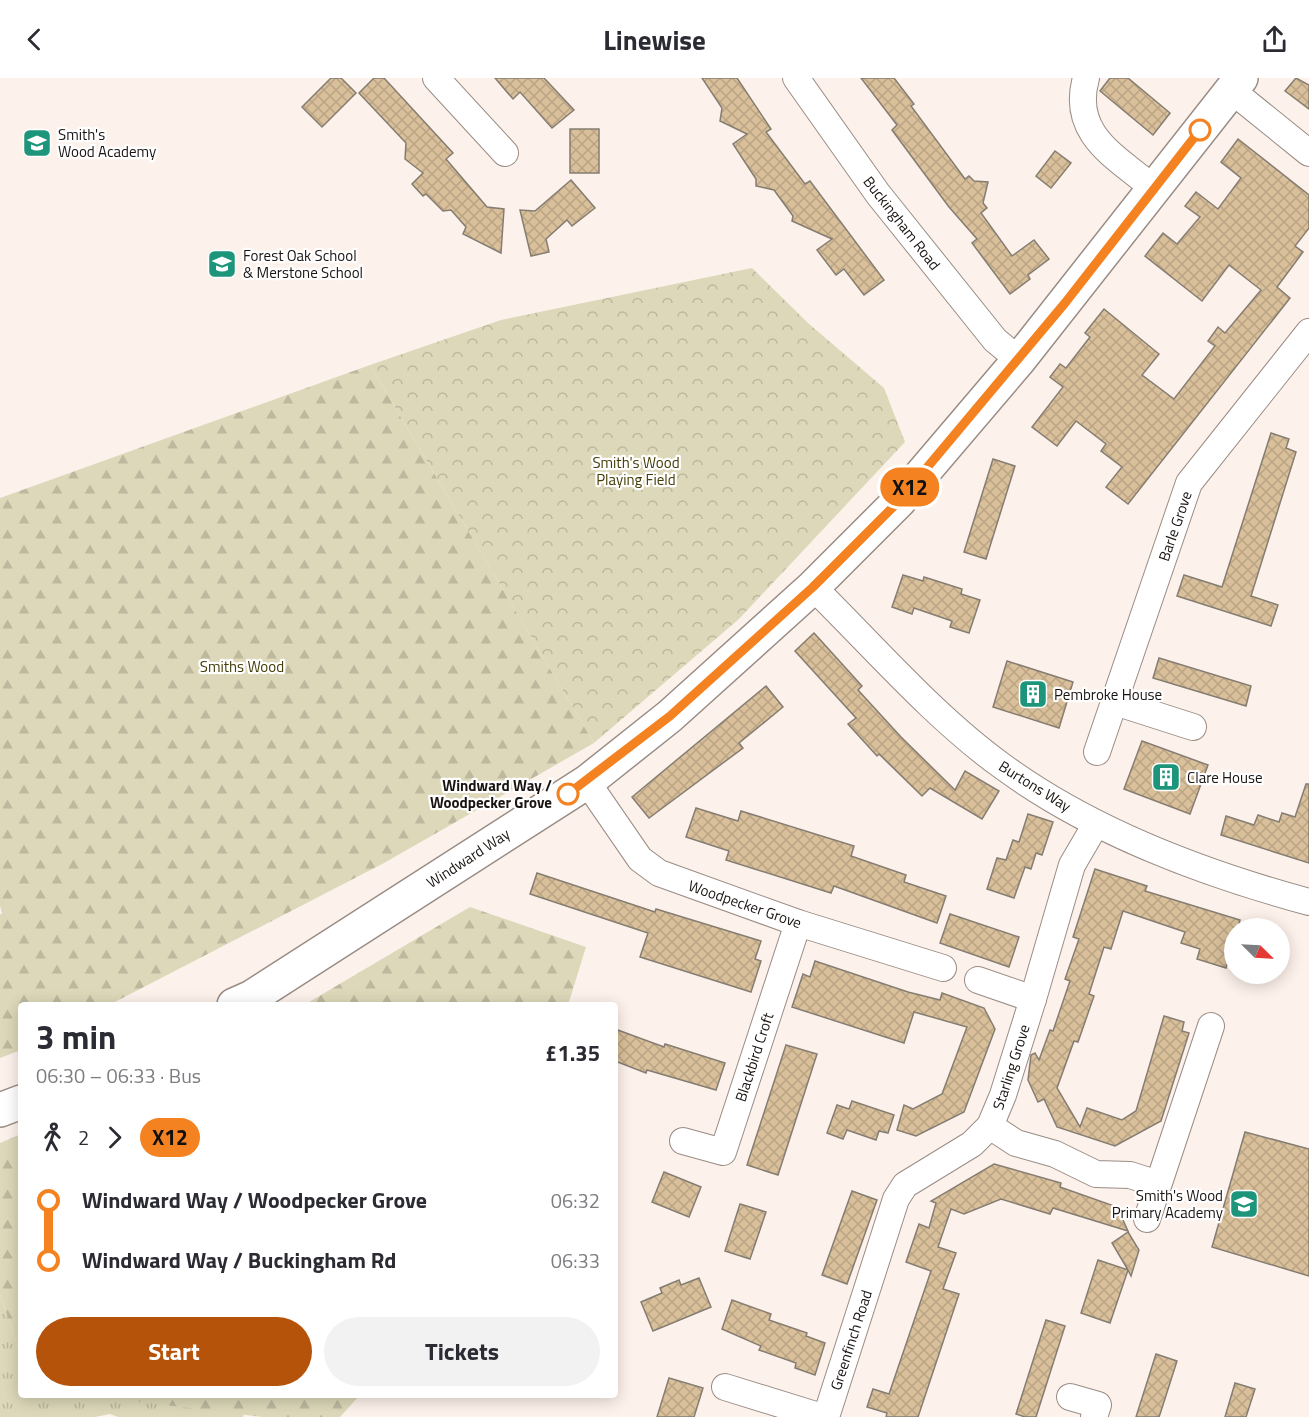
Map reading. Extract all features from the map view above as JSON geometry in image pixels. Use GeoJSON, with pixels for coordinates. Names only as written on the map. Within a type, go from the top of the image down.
{"type":"FeatureCollection","features":[{"type":"Feature","properties":{"kind":"street"},"geometry":{"type":"LineString","coordinates":[[436,78],[505,153]]}},
{"type":"Feature","properties":{"kind":"street","name":"Buckingham Road"},"geometry":{"type":"LineString","coordinates":[[796,78],[878,194],[995,340],[1019,360]]}},
{"type":"Feature","properties":{"kind":"street"},"geometry":{"type":"LineString","coordinates":[[1086,78],[1082,106],[1095,138],[1109,154],[1153,188]]}},
{"type":"Feature","properties":{"kind":"street"},"geometry":{"type":"LineString","coordinates":[[1236,84],[1309,153]]}},
{"type":"Feature","properties":{"kind":"street","name":"Windward Way"},"geometry":{"type":"LineString","coordinates":[[241,1002],[252,997],[587,782],[670,716],[813,587],[899,501],[1019,360],[1236,84]]}},
{"type":"Feature","properties":{"kind":"street","name":"Barle Grove"},"geometry":{"type":"LineString","coordinates":[[1097,752],[1189,483],[1309,332]]}},
{"type":"Feature","properties":{"kind":"street","name":"Burtons Way"},"geometry":{"type":"LineString","coordinates":[[813,587],[951,723],[1002,766],[1096,824],[1180,860],[1265,890],[1309,902]]}},
{"type":"Feature","properties":{"kind":"street"},"geometry":{"type":"LineString","coordinates":[[1115,702],[1193,727]]}},
{"type":"Feature","properties":{"kind":"street","name":"Woodpecker Grove"},"geometry":{"type":"LineString","coordinates":[[587,782],[640,859],[658,873],[798,922],[943,968]]}},
{"type":"Feature","properties":{"kind":"street","name":"Starling Grove"},"geometry":{"type":"LineString","coordinates":[[876,1263],[896,1199],[905,1185],[972,1144],[990,1126],[1033,999],[1072,865],[1096,824]]}},
{"type":"Feature","properties":{"kind":"street","name":"Blackbird Croft"},"geometry":{"type":"LineString","coordinates":[[683,1141],[723,1152],[798,922]]}},
{"type":"Feature","properties":{"kind":"street"},"geometry":{"type":"LineString","coordinates":[[978,980],[1033,999]]}},
{"type":"Feature","properties":{"kind":"street"},"geometry":{"type":"LineString","coordinates":[[1147,1219],[1211,1026]]}},
{"type":"Feature","properties":{"kind":"street"},"geometry":{"type":"LineString","coordinates":[[0,1110],[18,1103]]}},
{"type":"Feature","properties":{"kind":"street"},"geometry":{"type":"LineString","coordinates":[[990,1126],[1016,1143],[1055,1154],[1096,1174],[1130,1175],[1158,1184]]}},
{"type":"Feature","properties":{"kind":"street","name":"Greenfinch Road"},"geometry":{"type":"LineString","coordinates":[[824,1417],[876,1263]]}},
{"type":"Feature","properties":{"kind":"street"},"geometry":{"type":"LineString","coordinates":[[725,1388],[824,1417]]}},
{"type":"Feature","properties":{"kind":"street"},"geometry":{"type":"LineString","coordinates":[[1070,1398],[1098,1405],[1094,1417]]}},
{"type":"Feature","properties":{"kind":"green space","name":"Smith's Wood Playing Field"},"geometry":{"type":"Polygon","coordinates":[[[752,268],[808,323],[884,388],[905,442],[739,619],[594,743],[370,365],[501,320],[752,268]]]}},
{"type":"Feature","properties":{"kind":"green space","name":"Smiths Wood"},"geometry":{"type":"Polygon","coordinates":[[[370,365],[594,743],[384,863],[115,1002],[18,1002],[18,1051],[0,1058],[0,915],[2,913],[0,906],[0,498],[370,365]]]}},
{"type":"Feature","properties":{"kind":"green space"},"geometry":{"type":"Polygon","coordinates":[[[470,907],[586,947],[569,1002],[309,1002],[470,907]]]}},
{"type":"Feature","properties":{"kind":"green space"},"geometry":{"type":"Polygon","coordinates":[[[18,1135],[18,1348],[0,1294],[0,1143],[18,1135]]]}},
{"type":"Feature","properties":{"kind":"green space"},"geometry":{"type":"Polygon","coordinates":[[[0,1294],[18,1348],[18,1398],[112,1398],[244,1413],[243,1417],[118,1417],[110,1414],[95,1417],[0,1417],[0,1294]]]}},
{"type":"Feature","properties":{"kind":"green space"},"geometry":{"type":"Polygon","coordinates":[[[110,1398],[357,1398],[340,1417],[262,1417],[110,1398]]]}},
{"type":"Feature","properties":{"kind":"building"},"geometry":{"type":"Polygon","coordinates":[[[331,78],[341,78],[356,93],[322,127],[302,107],[331,78]]]}},
{"type":"Feature","properties":{"kind":"building"},"geometry":{"type":"Polygon","coordinates":[[[374,78],[384,78],[453,153],[446,159],[487,207],[504,209],[501,253],[463,234],[466,227],[451,210],[443,211],[426,194],[423,196],[412,184],[423,173],[405,159],[406,143],[359,93],[374,78]]]}},
{"type":"Feature","properties":{"kind":"building"},"geometry":{"type":"Polygon","coordinates":[[[495,78],[544,78],[574,110],[552,128],[520,92],[513,99],[495,78]]]}},
{"type":"Feature","properties":{"kind":"building"},"geometry":{"type":"Polygon","coordinates":[[[702,78],[737,78],[771,129],[766,132],[805,184],[810,181],[884,280],[864,295],[844,269],[836,275],[817,250],[832,239],[792,221],[793,216],[774,190],[756,186],[756,179],[733,144],[747,134],[720,121],[722,108],[702,78]]]}},
{"type":"Feature","properties":{"kind":"building"},"geometry":{"type":"Polygon","coordinates":[[[861,78],[894,78],[914,104],[911,106],[965,179],[969,176],[974,181],[988,182],[983,203],[987,208],[981,213],[1012,256],[1034,240],[1049,259],[1028,275],[1030,279],[1010,294],[972,243],[977,239],[949,207],[892,130],[897,125],[861,78]]]}},
{"type":"Feature","properties":{"kind":"building"},"geometry":{"type":"Polygon","coordinates":[[[1110,78],[1128,78],[1170,113],[1153,135],[1100,91],[1110,78]]]}},
{"type":"Feature","properties":{"kind":"building"},"geometry":{"type":"Polygon","coordinates":[[[1296,78],[1309,85],[1309,109],[1285,91],[1296,78]]]}},
{"type":"Feature","properties":{"kind":"building"},"geometry":{"type":"Polygon","coordinates":[[[570,129],[599,129],[599,173],[570,173],[570,129]]]}},
{"type":"Feature","properties":{"kind":"building"},"geometry":{"type":"Polygon","coordinates":[[[1238,139],[1309,195],[1309,228],[1295,246],[1303,252],[1277,287],[1290,298],[1128,504],[1106,487],[1122,467],[1101,451],[1106,444],[1076,421],[1057,446],[1032,427],[1063,387],[1050,377],[1060,364],[1066,368],[1090,337],[1085,333],[1104,309],[1159,354],[1142,375],[1174,399],[1215,346],[1208,341],[1218,327],[1225,333],[1261,290],[1229,265],[1202,301],[1145,256],[1163,233],[1177,244],[1200,217],[1185,206],[1196,192],[1218,209],[1241,178],[1221,162],[1238,139]]]}},
{"type":"Feature","properties":{"kind":"building"},"geometry":{"type":"Polygon","coordinates":[[[1055,151],[1071,163],[1051,188],[1036,176],[1055,151]]]}},
{"type":"Feature","properties":{"kind":"building"},"geometry":{"type":"Polygon","coordinates":[[[571,180],[595,208],[572,226],[567,220],[546,239],[549,252],[531,256],[520,210],[535,211],[571,180]]]}},
{"type":"Feature","properties":{"kind":"building"},"geometry":{"type":"Polygon","coordinates":[[[1271,433],[1289,439],[1286,448],[1296,452],[1251,596],[1278,605],[1271,626],[1177,596],[1184,575],[1222,587],[1271,433]]]}},
{"type":"Feature","properties":{"kind":"building"},"geometry":{"type":"Polygon","coordinates":[[[993,459],[1015,466],[986,559],[964,552],[993,459]]]}},
{"type":"Feature","properties":{"kind":"building"},"geometry":{"type":"Polygon","coordinates":[[[903,575],[923,581],[924,577],[962,589],[961,594],[980,600],[969,633],[950,627],[952,621],[914,608],[912,614],[892,607],[903,575]]]}},
{"type":"Feature","properties":{"kind":"building"},"geometry":{"type":"Polygon","coordinates":[[[814,633],[862,686],[858,690],[901,737],[955,790],[965,771],[999,791],[982,819],[930,788],[922,796],[879,754],[877,756],[848,724],[856,718],[795,651],[814,633]]]}},
{"type":"Feature","properties":{"kind":"building"},"geometry":{"type":"Polygon","coordinates":[[[1159,658],[1251,686],[1246,706],[1153,678],[1159,658]]]}},
{"type":"Feature","properties":{"kind":"building","name":"Pembroke House"},"geometry":{"type":"Polygon","coordinates":[[[1007,661],[1073,682],[1059,728],[993,707],[1007,661]]]}},
{"type":"Feature","properties":{"kind":"building"},"geometry":{"type":"Polygon","coordinates":[[[766,686],[783,707],[739,743],[743,748],[649,818],[632,797],[766,686]]]}},
{"type":"Feature","properties":{"kind":"building","name":"Clare House"},"geometry":{"type":"Polygon","coordinates":[[[1142,741],[1208,765],[1190,814],[1124,789],[1142,741]]]}},
{"type":"Feature","properties":{"kind":"building"},"geometry":{"type":"Polygon","coordinates":[[[1306,784],[1309,784],[1309,863],[1221,835],[1226,816],[1254,825],[1258,815],[1279,822],[1282,813],[1295,817],[1306,784]]]}},
{"type":"Feature","properties":{"kind":"building"},"geometry":{"type":"Polygon","coordinates":[[[696,808],[738,821],[741,811],[854,846],[851,856],[906,875],[904,882],[946,896],[937,923],[834,886],[831,893],[726,860],[729,851],[686,837],[696,808]]]}},
{"type":"Feature","properties":{"kind":"building"},"geometry":{"type":"Polygon","coordinates":[[[1028,814],[1053,822],[1042,855],[1036,853],[1031,869],[1025,867],[1014,898],[987,889],[997,858],[1006,860],[1013,840],[1019,842],[1028,814]]]}},
{"type":"Feature","properties":{"kind":"building"},"geometry":{"type":"Polygon","coordinates":[[[1095,869],[1147,886],[1145,891],[1233,918],[1224,918],[1224,967],[1197,959],[1200,949],[1181,943],[1185,932],[1123,911],[1111,949],[1104,947],[1089,994],[1094,996],[1078,1042],[1074,1041],[1057,1088],[1080,1127],[1087,1108],[1122,1120],[1136,1111],[1164,1016],[1184,1022],[1182,1031],[1189,1033],[1161,1121],[1115,1146],[1057,1127],[1044,1099],[1038,1102],[1028,1080],[1031,1055],[1035,1053],[1039,1060],[1050,1030],[1053,1031],[1070,981],[1065,979],[1079,939],[1073,937],[1095,869]]]}},
{"type":"Feature","properties":{"kind":"building"},"geometry":{"type":"Polygon","coordinates":[[[537,873],[655,912],[656,909],[761,941],[755,959],[761,961],[751,992],[640,957],[648,933],[530,894],[537,873]]]}},
{"type":"Feature","properties":{"kind":"building"},"geometry":{"type":"Polygon","coordinates":[[[950,914],[1019,937],[1009,967],[940,943],[950,914]]]}},
{"type":"Feature","properties":{"kind":"building"},"geometry":{"type":"Polygon","coordinates":[[[815,961],[908,992],[940,1000],[942,993],[984,1008],[995,1029],[964,1112],[916,1136],[897,1130],[904,1105],[913,1109],[942,1094],[967,1027],[914,1012],[904,1043],[792,1007],[803,974],[810,977],[815,961]]]}},
{"type":"Feature","properties":{"kind":"building"},"geometry":{"type":"Polygon","coordinates":[[[618,1030],[664,1047],[665,1044],[725,1063],[716,1090],[647,1070],[646,1073],[618,1062],[618,1030]]]}},
{"type":"Feature","properties":{"kind":"building"},"geometry":{"type":"Polygon","coordinates":[[[786,1045],[817,1054],[778,1175],[747,1165],[786,1045]]]}},
{"type":"Feature","properties":{"kind":"building"},"geometry":{"type":"Polygon","coordinates":[[[852,1101],[894,1115],[888,1133],[879,1131],[876,1140],[847,1130],[843,1139],[827,1133],[837,1105],[849,1109],[852,1101]]]}},
{"type":"Feature","properties":{"kind":"building"},"geometry":{"type":"Polygon","coordinates":[[[1245,1132],[1309,1149],[1309,1276],[1212,1247],[1245,1132]]]}},
{"type":"Feature","properties":{"kind":"building"},"geometry":{"type":"Polygon","coordinates":[[[994,1164],[1061,1183],[1060,1187],[1117,1207],[1128,1231],[1053,1208],[1050,1214],[1001,1199],[964,1214],[951,1209],[938,1247],[956,1253],[943,1289],[959,1294],[918,1417],[886,1417],[887,1413],[867,1407],[873,1389],[889,1394],[931,1271],[906,1262],[919,1224],[929,1228],[936,1203],[931,1201],[994,1164]]]}},
{"type":"Feature","properties":{"kind":"building"},"geometry":{"type":"Polygon","coordinates":[[[664,1172],[701,1187],[689,1217],[652,1202],[664,1172]]]}},
{"type":"Feature","properties":{"kind":"building"},"geometry":{"type":"Polygon","coordinates":[[[852,1191],[877,1200],[847,1284],[822,1275],[852,1191]]]}},
{"type":"Feature","properties":{"kind":"building"},"geometry":{"type":"Polygon","coordinates":[[[740,1204],[766,1212],[750,1259],[725,1251],[740,1204]]]}},
{"type":"Feature","properties":{"kind":"building"},"geometry":{"type":"Polygon","coordinates":[[[1128,1232],[1139,1250],[1131,1276],[1112,1243],[1128,1232]]]}},
{"type":"Feature","properties":{"kind":"building"},"geometry":{"type":"Polygon","coordinates":[[[1098,1260],[1128,1270],[1110,1323],[1081,1313],[1098,1260]]]}},
{"type":"Feature","properties":{"kind":"building"},"geometry":{"type":"Polygon","coordinates":[[[699,1278],[711,1307],[653,1331],[641,1302],[662,1293],[660,1288],[679,1280],[681,1285],[699,1278]]]}},
{"type":"Feature","properties":{"kind":"building"},"geometry":{"type":"Polygon","coordinates":[[[732,1300],[771,1314],[769,1320],[807,1333],[806,1336],[825,1343],[815,1375],[795,1368],[796,1363],[759,1350],[761,1346],[722,1329],[732,1300]]]}},
{"type":"Feature","properties":{"kind":"building"},"geometry":{"type":"Polygon","coordinates":[[[1046,1320],[1065,1326],[1036,1417],[1025,1417],[1016,1414],[1046,1320]]]}},
{"type":"Feature","properties":{"kind":"building"},"geometry":{"type":"Polygon","coordinates":[[[1156,1354],[1177,1361],[1159,1417],[1136,1417],[1156,1354]]]}},
{"type":"Feature","properties":{"kind":"building"},"geometry":{"type":"Polygon","coordinates":[[[669,1378],[703,1388],[694,1417],[657,1417],[669,1378]]]}},
{"type":"Feature","properties":{"kind":"building"},"geometry":{"type":"Polygon","coordinates":[[[1235,1383],[1255,1389],[1246,1417],[1225,1417],[1235,1383]]]}},
{"type":"Feature","properties":{"kind":"bus line","name":"X12"},"geometry":{"type":"LineString","coordinates":[[568,794],[587,782],[670,716],[813,587],[899,501],[1019,360],[1200,130]]}},
{"type":"Feature","properties":{"kind":"place","name":"Smith's Wood Academy"},"geometry":{"type":"Point","coordinates":[37,143]}},
{"type":"Feature","properties":{"kind":"place","name":"Forest Oak School & Merstone School"},"geometry":{"type":"Point","coordinates":[222,264]}},
{"type":"Feature","properties":{"kind":"place","name":"Pembroke House"},"geometry":{"type":"Point","coordinates":[1033,694]}},
{"type":"Feature","properties":{"kind":"place","name":"Clare House"},"geometry":{"type":"Point","coordinates":[1166,777]}},
{"type":"Feature","properties":{"kind":"place","name":"Windward Way / Woodpecker Grove"},"geometry":{"type":"Point","coordinates":[568,794]}},
{"type":"Feature","properties":{"kind":"place","name":"Smith's Wood Primary Academy"},"geometry":{"type":"Point","coordinates":[1244,1204]}}]}
